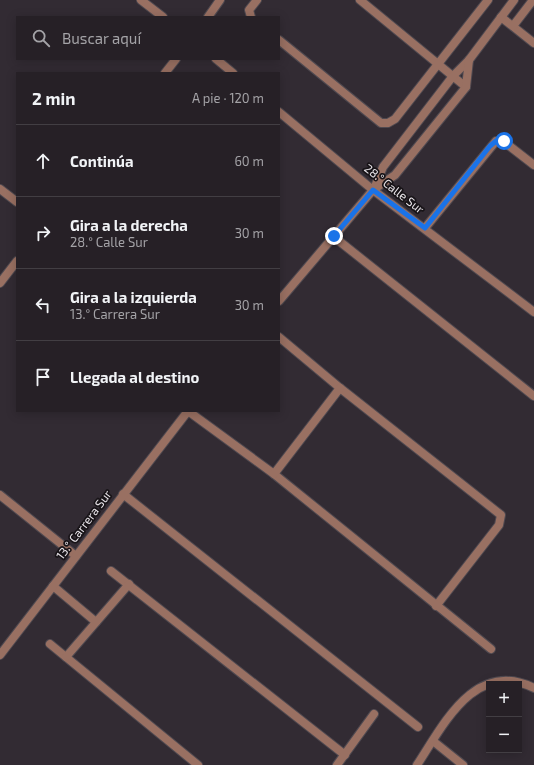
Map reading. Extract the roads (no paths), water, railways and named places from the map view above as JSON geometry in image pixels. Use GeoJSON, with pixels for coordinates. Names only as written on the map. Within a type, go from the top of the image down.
{"type":"FeatureCollection","features":[{"type":"Feature","properties":{"kind":"street"},"geometry":{"type":"LineString","coordinates":[[142,0],[163,16]]}},
{"type":"Feature","properties":{"kind":"street"},"geometry":{"type":"LineString","coordinates":[[209,16],[220,0]]}},
{"type":"Feature","properties":{"kind":"street"},"geometry":{"type":"LineString","coordinates":[[251,16],[249,10],[258,0]]}},
{"type":"Feature","properties":{"kind":"street"},"geometry":{"type":"LineString","coordinates":[[360,0],[466,87]]}},
{"type":"Feature","properties":{"kind":"street"},"geometry":{"type":"LineString","coordinates":[[373,190],[383,167],[453,76],[469,60],[514,0]]}},
{"type":"Feature","properties":{"kind":"street"},"geometry":{"type":"LineString","coordinates":[[513,26],[533,0]]}},
{"type":"Feature","properties":{"kind":"street"},"geometry":{"type":"LineString","coordinates":[[280,41],[381,123],[388,123],[395,119],[486,1]]}},
{"type":"Feature","properties":{"kind":"street"},"geometry":{"type":"LineString","coordinates":[[500,17],[534,43]]}},
{"type":"Feature","properties":{"kind":"street"},"geometry":{"type":"LineString","coordinates":[[166,72],[175,60]]}},
{"type":"Feature","properties":{"kind":"street"},"geometry":{"type":"LineString","coordinates":[[217,60],[232,72]]}},
{"type":"Feature","properties":{"kind":"street"},"geometry":{"type":"LineString","coordinates":[[280,300],[373,190],[395,175],[466,87],[469,60]]}},
{"type":"Feature","properties":{"kind":"street","name":"28.° Calle Sur"},"geometry":{"type":"LineString","coordinates":[[280,113],[373,190],[534,312]]}},
{"type":"Feature","properties":{"kind":"street"},"geometry":{"type":"LineString","coordinates":[[425,228],[496,141],[504,141],[534,165]]}},
{"type":"Feature","properties":{"kind":"street"},"geometry":{"type":"LineString","coordinates":[[0,189],[16,201]]}},
{"type":"Feature","properties":{"kind":"street"},"geometry":{"type":"LineString","coordinates":[[334,236],[534,396]]}},
{"type":"Feature","properties":{"kind":"street"},"geometry":{"type":"LineString","coordinates":[[0,283],[16,262]]}},
{"type":"Feature","properties":{"kind":"street"},"geometry":{"type":"LineString","coordinates":[[280,338],[340,388],[501,515],[499,525],[436,606]]}},
{"type":"Feature","properties":{"kind":"street"},"geometry":{"type":"LineString","coordinates":[[274,474],[340,388]]}},
{"type":"Feature","properties":{"kind":"street","name":"13.° Carrera Sur"},"geometry":{"type":"LineString","coordinates":[[0,655],[187,412]]}},
{"type":"Feature","properties":{"kind":"street"},"geometry":{"type":"LineString","coordinates":[[189,412],[274,474],[491,649]]}},
{"type":"Feature","properties":{"kind":"street"},"geometry":{"type":"LineString","coordinates":[[123,494],[418,727]]}},
{"type":"Feature","properties":{"kind":"street"},"geometry":{"type":"LineString","coordinates":[[0,495],[76,556]]}},
{"type":"Feature","properties":{"kind":"street"},"geometry":{"type":"LineString","coordinates":[[111,570],[345,755]]}},
{"type":"Feature","properties":{"kind":"street"},"geometry":{"type":"LineString","coordinates":[[66,657],[128,584]]}},
{"type":"Feature","properties":{"kind":"street"},"geometry":{"type":"LineString","coordinates":[[54,586],[96,622]]}},
{"type":"Feature","properties":{"kind":"street"},"geometry":{"type":"LineString","coordinates":[[50,644],[198,765]]}},
{"type":"Feature","properties":{"kind":"street"},"geometry":{"type":"LineString","coordinates":[[417,765],[460,704],[479,687],[502,680],[523,683],[534,688]]}},
{"type":"Feature","properties":{"kind":"street"},"geometry":{"type":"LineString","coordinates":[[338,765],[374,714]]}},
{"type":"Feature","properties":{"kind":"street"},"geometry":{"type":"LineString","coordinates":[[433,741],[463,765]]}}]}
